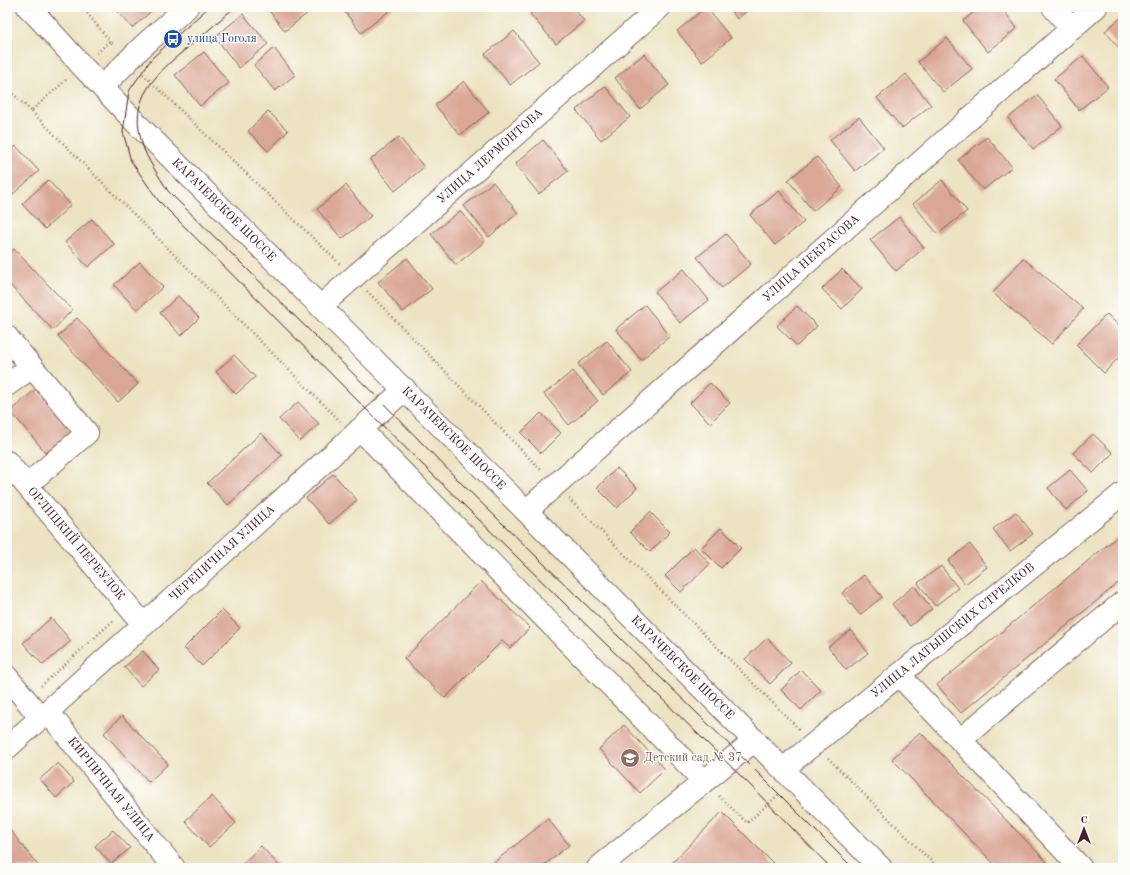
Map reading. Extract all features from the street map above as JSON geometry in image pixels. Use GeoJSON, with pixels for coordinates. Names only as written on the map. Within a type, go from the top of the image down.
{"type":"FeatureCollection","features":[{"type":"Feature","properties":{"kind":"main road","name":"КАРАЧЕВСКОЕ ШОССЕ"},"geometry":{"type":"LineString","coordinates":[[28,7],[139,126],[405,389],[881,868]]}},
{"type":"Feature","properties":{"kind":"main road"},"geometry":{"type":"LineString","coordinates":[[102,87],[143,46],[187,7]]}},
{"type":"Feature","properties":{"kind":"main road","name":"УЛИЦА ЛЕРМОНТОВА"},"geometry":{"type":"LineString","coordinates":[[321,306],[660,7]]}},
{"type":"Feature","properties":{"kind":"main road"},"geometry":{"type":"LineString","coordinates":[[1053,7],[1072,29]]}},
{"type":"Feature","properties":{"kind":"main road","name":"УЛИЦА НЕКРАСОВА"},"geometry":{"type":"LineString","coordinates":[[526,511],[1096,7]]}},
{"type":"Feature","properties":{"kind":"main road"},"geometry":{"type":"LineString","coordinates":[[7,337],[87,433],[26,486]]}},
{"type":"Feature","properties":{"kind":"main road"},"geometry":{"type":"LineString","coordinates":[[7,385],[32,367]]}},
{"type":"Feature","properties":{"kind":"main road","name":"ЧЕРЕПИЧНАЯ УЛИЦА"},"geometry":{"type":"LineString","coordinates":[[7,748],[405,389]]}},
{"type":"Feature","properties":{"kind":"main road"},"geometry":{"type":"LineString","coordinates":[[360,429],[704,781]]}},
{"type":"Feature","properties":{"kind":"main road","name":"ОРЛИЦКИЙ ПЕРЕУЛОК"},"geometry":{"type":"LineString","coordinates":[[7,462],[144,625]]}},
{"type":"Feature","properties":{"kind":"main road","name":"УЛИЦА ЛАТЫШСКИХ СТРЕЛКОВ"},"geometry":{"type":"LineString","coordinates":[[789,774],[899,675],[1123,493]]}},
{"type":"Feature","properties":{"kind":"main road"},"geometry":{"type":"LineString","coordinates":[[960,740],[1123,602]]}},
{"type":"Feature","properties":{"kind":"main road"},"geometry":{"type":"LineString","coordinates":[[899,675],[1081,868]]}},
{"type":"Feature","properties":{"kind":"main road"},"geometry":{"type":"LineString","coordinates":[[7,678],[45,715]]}},
{"type":"Feature","properties":{"kind":"main road","name":"КИРПИЧНАЯ УЛИЦА"},"geometry":{"type":"LineString","coordinates":[[45,715],[174,868]]}},
{"type":"Feature","properties":{"kind":"main road"},"geometry":{"type":"LineString","coordinates":[[598,868],[754,740]]}},
{"type":"Feature","properties":{"kind":"path"},"geometry":{"type":"LineString","coordinates":[[82,7],[110,41]]}},
{"type":"Feature","properties":{"kind":"path"},"geometry":{"type":"LineString","coordinates":[[7,88],[31,111]]}},
{"type":"Feature","properties":{"kind":"path"},"geometry":{"type":"LineString","coordinates":[[704,781],[746,823],[789,774]]}},
{"type":"Feature","properties":{"kind":"building"},"geometry":{"type":"Polygon","coordinates":[[[114,7],[156,7],[132,28],[114,7]]]}},
{"type":"Feature","properties":{"kind":"building"},"geometry":{"type":"Polygon","coordinates":[[[266,7],[315,7],[285,31],[266,7]]]}},
{"type":"Feature","properties":{"kind":"building"},"geometry":{"type":"Polygon","coordinates":[[[341,7],[394,7],[361,33],[341,7]]]}},
{"type":"Feature","properties":{"kind":"building"},"geometry":{"type":"Polygon","coordinates":[[[539,7],[573,7],[584,21],[556,44],[530,14],[539,7]]]}},
{"type":"Feature","properties":{"kind":"building"},"geometry":{"type":"Polygon","coordinates":[[[706,7],[731,38],[702,62],[677,31],[706,7]]]}},
{"type":"Feature","properties":{"kind":"building"},"geometry":{"type":"Polygon","coordinates":[[[728,7],[752,7],[737,19],[728,7]]]}},
{"type":"Feature","properties":{"kind":"building"},"geometry":{"type":"Polygon","coordinates":[[[980,7],[1001,7],[1017,28],[988,52],[963,21],[980,7]]]}},
{"type":"Feature","properties":{"kind":"building"},"geometry":{"type":"Polygon","coordinates":[[[243,14],[268,44],[239,68],[215,37],[243,14]]]}},
{"type":"Feature","properties":{"kind":"building"},"geometry":{"type":"Polygon","coordinates":[[[1123,16],[1123,53],[1105,31],[1123,16]]]}},
{"type":"Feature","properties":{"kind":"building"},"geometry":{"type":"Polygon","coordinates":[[[514,31],[539,62],[510,85],[485,54],[514,31]]]}},
{"type":"Feature","properties":{"kind":"building"},"geometry":{"type":"Polygon","coordinates":[[[947,38],[972,69],[943,92],[918,62],[947,38]]]}},
{"type":"Feature","properties":{"kind":"building"},"geometry":{"type":"Polygon","coordinates":[[[274,48],[295,75],[275,91],[254,65],[274,48]]]}},
{"type":"Feature","properties":{"kind":"building"},"geometry":{"type":"Polygon","coordinates":[[[204,52],[229,83],[200,106],[175,75],[204,52]]]}},
{"type":"Feature","properties":{"kind":"building"},"geometry":{"type":"Polygon","coordinates":[[[644,54],[669,85],[640,109],[615,78],[644,54]]]}},
{"type":"Feature","properties":{"kind":"building"},"geometry":{"type":"Polygon","coordinates":[[[1083,56],[1108,87],[1079,110],[1054,79],[1083,56]]]}},
{"type":"Feature","properties":{"kind":"building"},"geometry":{"type":"Polygon","coordinates":[[[906,74],[931,105],[902,128],[877,98],[906,74]]]}},
{"type":"Feature","properties":{"kind":"building"},"geometry":{"type":"Polygon","coordinates":[[[464,81],[489,112],[460,135],[435,105],[464,81]]]}},
{"type":"Feature","properties":{"kind":"building"},"geometry":{"type":"Polygon","coordinates":[[[605,86],[630,117],[601,140],[576,110],[605,86]]]}},
{"type":"Feature","properties":{"kind":"building"},"geometry":{"type":"Polygon","coordinates":[[[1037,95],[1062,126],[1033,149],[1008,118],[1037,95]]]}},
{"type":"Feature","properties":{"kind":"building"},"geometry":{"type":"Polygon","coordinates":[[[268,111],[288,131],[268,151],[248,131],[268,111]]]}},
{"type":"Feature","properties":{"kind":"building"},"geometry":{"type":"Polygon","coordinates":[[[859,117],[884,148],[855,171],[830,140],[859,117]]]}},
{"type":"Feature","properties":{"kind":"building"},"geometry":{"type":"Polygon","coordinates":[[[399,137],[424,167],[395,191],[370,160],[399,137]]]}},
{"type":"Feature","properties":{"kind":"building"},"geometry":{"type":"Polygon","coordinates":[[[987,137],[1012,167],[983,190],[958,160],[987,137]]]}},
{"type":"Feature","properties":{"kind":"building"},"geometry":{"type":"Polygon","coordinates":[[[543,140],[568,171],[539,194],[515,164],[543,140]]]}},
{"type":"Feature","properties":{"kind":"building"},"geometry":{"type":"Polygon","coordinates":[[[16,146],[39,171],[12,195],[7,189],[7,155],[16,146]]]}},
{"type":"Feature","properties":{"kind":"building"},"geometry":{"type":"Polygon","coordinates":[[[817,157],[842,187],[813,211],[788,180],[817,157]]]}},
{"type":"Feature","properties":{"kind":"building"},"geometry":{"type":"Polygon","coordinates":[[[48,180],[71,205],[45,229],[22,204],[48,180]]]}},
{"type":"Feature","properties":{"kind":"building"},"geometry":{"type":"Polygon","coordinates":[[[942,180],[967,211],[938,234],[913,204],[942,180]]]}},
{"type":"Feature","properties":{"kind":"building"},"geometry":{"type":"Polygon","coordinates":[[[493,182],[518,213],[489,237],[464,206],[493,182]]]}},
{"type":"Feature","properties":{"kind":"building"},"geometry":{"type":"Polygon","coordinates":[[[346,185],[371,216],[342,239],[317,209],[346,185]]]}},
{"type":"Feature","properties":{"kind":"building"},"geometry":{"type":"Polygon","coordinates":[[[779,191],[804,222],[775,245],[750,215],[779,191]]]}},
{"type":"Feature","properties":{"kind":"building"},"geometry":{"type":"Polygon","coordinates":[[[460,211],[485,241],[456,265],[431,234],[460,211]]]}},
{"type":"Feature","properties":{"kind":"building"},"geometry":{"type":"Polygon","coordinates":[[[899,217],[924,248],[896,271],[870,240],[899,217]]]}},
{"type":"Feature","properties":{"kind":"building"},"geometry":{"type":"Polygon","coordinates":[[[92,219],[114,244],[88,267],[65,242],[92,219]]]}},
{"type":"Feature","properties":{"kind":"building"},"geometry":{"type":"Polygon","coordinates":[[[726,234],[751,264],[722,288],[697,257],[726,234]]]}},
{"type":"Feature","properties":{"kind":"building"},"geometry":{"type":"Polygon","coordinates":[[[14,249],[72,310],[53,330],[7,282],[7,255],[14,249]]]}},
{"type":"Feature","properties":{"kind":"building"},"geometry":{"type":"Polygon","coordinates":[[[407,258],[432,289],[403,312],[378,282],[407,258]]]}},
{"type":"Feature","properties":{"kind":"building"},"geometry":{"type":"Polygon","coordinates":[[[1023,258],[1083,309],[1052,344],[993,293],[1023,258]]]}},
{"type":"Feature","properties":{"kind":"building"},"geometry":{"type":"Polygon","coordinates":[[[140,262],[163,287],[137,310],[114,285],[140,262]]]}},
{"type":"Feature","properties":{"kind":"building"},"geometry":{"type":"Polygon","coordinates":[[[684,269],[709,300],[680,323],[655,292],[684,269]]]}},
{"type":"Feature","properties":{"kind":"building"},"geometry":{"type":"Polygon","coordinates":[[[842,269],[862,289],[842,309],[822,289],[842,269]]]}},
{"type":"Feature","properties":{"kind":"building"},"geometry":{"type":"Polygon","coordinates":[[[178,296],[199,318],[181,336],[160,313],[178,296]]]}},
{"type":"Feature","properties":{"kind":"building"},"geometry":{"type":"Polygon","coordinates":[[[645,305],[670,336],[641,360],[616,329],[645,305]]]}},
{"type":"Feature","properties":{"kind":"building"},"geometry":{"type":"Polygon","coordinates":[[[797,306],[817,326],[797,346],[777,326],[797,306]]]}},
{"type":"Feature","properties":{"kind":"building"},"geometry":{"type":"Polygon","coordinates":[[[1107,314],[1123,330],[1123,353],[1104,373],[1076,345],[1107,314]]]}},
{"type":"Feature","properties":{"kind":"building"},"geometry":{"type":"Polygon","coordinates":[[[77,318],[138,384],[118,402],[58,336],[77,318]]]}},
{"type":"Feature","properties":{"kind":"building"},"geometry":{"type":"Polygon","coordinates":[[[607,341],[632,372],[603,395],[578,364],[607,341]]]}},
{"type":"Feature","properties":{"kind":"building"},"geometry":{"type":"Polygon","coordinates":[[[234,355],[255,377],[236,394],[216,372],[234,355]]]}},
{"type":"Feature","properties":{"kind":"building"},"geometry":{"type":"Polygon","coordinates":[[[573,371],[598,401],[569,425],[544,394],[573,371]]]}},
{"type":"Feature","properties":{"kind":"building"},"geometry":{"type":"Polygon","coordinates":[[[710,383],[730,403],[710,423],[690,403],[710,383]]]}},
{"type":"Feature","properties":{"kind":"building"},"geometry":{"type":"Polygon","coordinates":[[[36,389],[72,431],[46,453],[10,411],[36,389]]]}},
{"type":"Feature","properties":{"kind":"building"},"geometry":{"type":"Polygon","coordinates":[[[298,402],[319,424],[300,441],[279,419],[298,402]]]}},
{"type":"Feature","properties":{"kind":"building"},"geometry":{"type":"Polygon","coordinates":[[[541,413],[561,433],[541,453],[521,433],[541,413]]]}},
{"type":"Feature","properties":{"kind":"building"},"geometry":{"type":"Polygon","coordinates":[[[261,433],[282,455],[228,505],[207,483],[261,433]]]}},
{"type":"Feature","properties":{"kind":"building"},"geometry":{"type":"Polygon","coordinates":[[[1093,434],[1113,453],[1093,473],[1073,453],[1093,434]]]}},
{"type":"Feature","properties":{"kind":"building"},"geometry":{"type":"Polygon","coordinates":[[[617,468],[637,488],[617,508],[597,488],[617,468]]]}},
{"type":"Feature","properties":{"kind":"building"},"geometry":{"type":"Polygon","coordinates":[[[1070,470],[1088,491],[1066,510],[1048,488],[1070,470]]]}},
{"type":"Feature","properties":{"kind":"building"},"geometry":{"type":"Polygon","coordinates":[[[333,474],[357,500],[329,524],[306,498],[333,474]]]}},
{"type":"Feature","properties":{"kind":"building"},"geometry":{"type":"Polygon","coordinates":[[[650,512],[670,532],[650,552],[630,532],[650,512]]]}},
{"type":"Feature","properties":{"kind":"building"},"geometry":{"type":"Polygon","coordinates":[[[1016,512],[1033,534],[1010,551],[993,529],[1016,512]]]}},
{"type":"Feature","properties":{"kind":"building"},"geometry":{"type":"Polygon","coordinates":[[[721,528],[741,548],[721,568],[701,548],[721,528]]]}},
{"type":"Feature","properties":{"kind":"building"},"geometry":{"type":"Polygon","coordinates":[[[1123,532],[1123,579],[961,713],[937,685],[1123,532]]]}},
{"type":"Feature","properties":{"kind":"building"},"geometry":{"type":"Polygon","coordinates":[[[970,544],[987,567],[965,584],[948,561],[970,544]]]}},
{"type":"Feature","properties":{"kind":"building"},"geometry":{"type":"Polygon","coordinates":[[[694,547],[710,564],[681,592],[665,576],[694,547]]]}},
{"type":"Feature","properties":{"kind":"building"},"geometry":{"type":"Polygon","coordinates":[[[941,566],[958,588],[935,606],[918,583],[941,566]]]}},
{"type":"Feature","properties":{"kind":"building"},"geometry":{"type":"Polygon","coordinates":[[[864,575],[882,597],[860,615],[842,593],[864,575]]]}},
{"type":"Feature","properties":{"kind":"building"},"geometry":{"type":"Polygon","coordinates":[[[481,581],[530,628],[510,648],[502,641],[445,698],[404,659],[481,581]]]}},
{"type":"Feature","properties":{"kind":"building"},"geometry":{"type":"Polygon","coordinates":[[[914,586],[932,609],[910,626],[892,604],[914,586]]]}},
{"type":"Feature","properties":{"kind":"building"},"geometry":{"type":"Polygon","coordinates":[[[222,610],[240,628],[202,666],[184,648],[222,610]]]}},
{"type":"Feature","properties":{"kind":"building"},"geometry":{"type":"Polygon","coordinates":[[[51,618],[71,641],[43,665],[23,643],[51,618]]]}},
{"type":"Feature","properties":{"kind":"building"},"geometry":{"type":"Polygon","coordinates":[[[851,630],[868,653],[846,670],[828,647],[851,630]]]}},
{"type":"Feature","properties":{"kind":"building"},"geometry":{"type":"Polygon","coordinates":[[[767,638],[791,663],[770,684],[745,659],[767,638]]]}},
{"type":"Feature","properties":{"kind":"building"},"geometry":{"type":"Polygon","coordinates":[[[143,651],[159,670],[141,686],[124,667],[143,651]]]}},
{"type":"Feature","properties":{"kind":"building"},"geometry":{"type":"Polygon","coordinates":[[[801,670],[821,690],[801,710],[781,690],[801,670]]]}},
{"type":"Feature","properties":{"kind":"building"},"geometry":{"type":"Polygon","coordinates":[[[122,716],[168,764],[149,782],[104,733],[122,716]]]}},
{"type":"Feature","properties":{"kind":"building"},"geometry":{"type":"Polygon","coordinates":[[[624,725],[665,769],[640,793],[599,749],[624,725]]]}},
{"type":"Feature","properties":{"kind":"building"},"geometry":{"type":"Polygon","coordinates":[[[920,732],[1053,868],[998,868],[892,759],[920,732]]]}},
{"type":"Feature","properties":{"kind":"building"},"geometry":{"type":"Polygon","coordinates":[[[58,763],[74,782],[56,798],[40,779],[58,763]]]}},
{"type":"Feature","properties":{"kind":"building"},"geometry":{"type":"Polygon","coordinates":[[[212,796],[236,823],[209,847],[185,821],[212,796]]]}},
{"type":"Feature","properties":{"kind":"building"},"geometry":{"type":"Polygon","coordinates":[[[722,812],[778,868],[667,868],[722,812]]]}},
{"type":"Feature","properties":{"kind":"building"},"geometry":{"type":"Polygon","coordinates":[[[548,819],[569,845],[541,868],[487,868],[548,819]]]}},
{"type":"Feature","properties":{"kind":"building"},"geometry":{"type":"Polygon","coordinates":[[[7,826],[40,868],[7,868],[7,826]]]}},
{"type":"Feature","properties":{"kind":"building"},"geometry":{"type":"Polygon","coordinates":[[[113,830],[130,848],[111,864],[95,846],[113,830]]]}},
{"type":"Feature","properties":{"kind":"building"},"geometry":{"type":"Polygon","coordinates":[[[261,846],[281,868],[238,868],[261,846]]]}},
{"type":"Feature","properties":{"kind":"tram line"},"geometry":{"type":"LineString","coordinates":[[209,7],[152,58],[129,91],[123,132],[131,161],[158,200],[374,417],[750,785],[831,868]]}},
{"type":"Feature","properties":{"kind":"tram line"},"geometry":{"type":"LineString","coordinates":[[235,7],[170,63],[154,80],[142,99],[138,118],[142,143],[150,162],[168,191],[386,406],[461,483],[738,753],[853,868]]}},
{"type":"Feature","properties":{"kind":"place","name":"улица Гоголя"},"geometry":{"type":"Point","coordinates":[173,39]}},
{"type":"Feature","properties":{"kind":"place","name":"Детский сад № 37"},"geometry":{"type":"Point","coordinates":[630,758]}}]}
